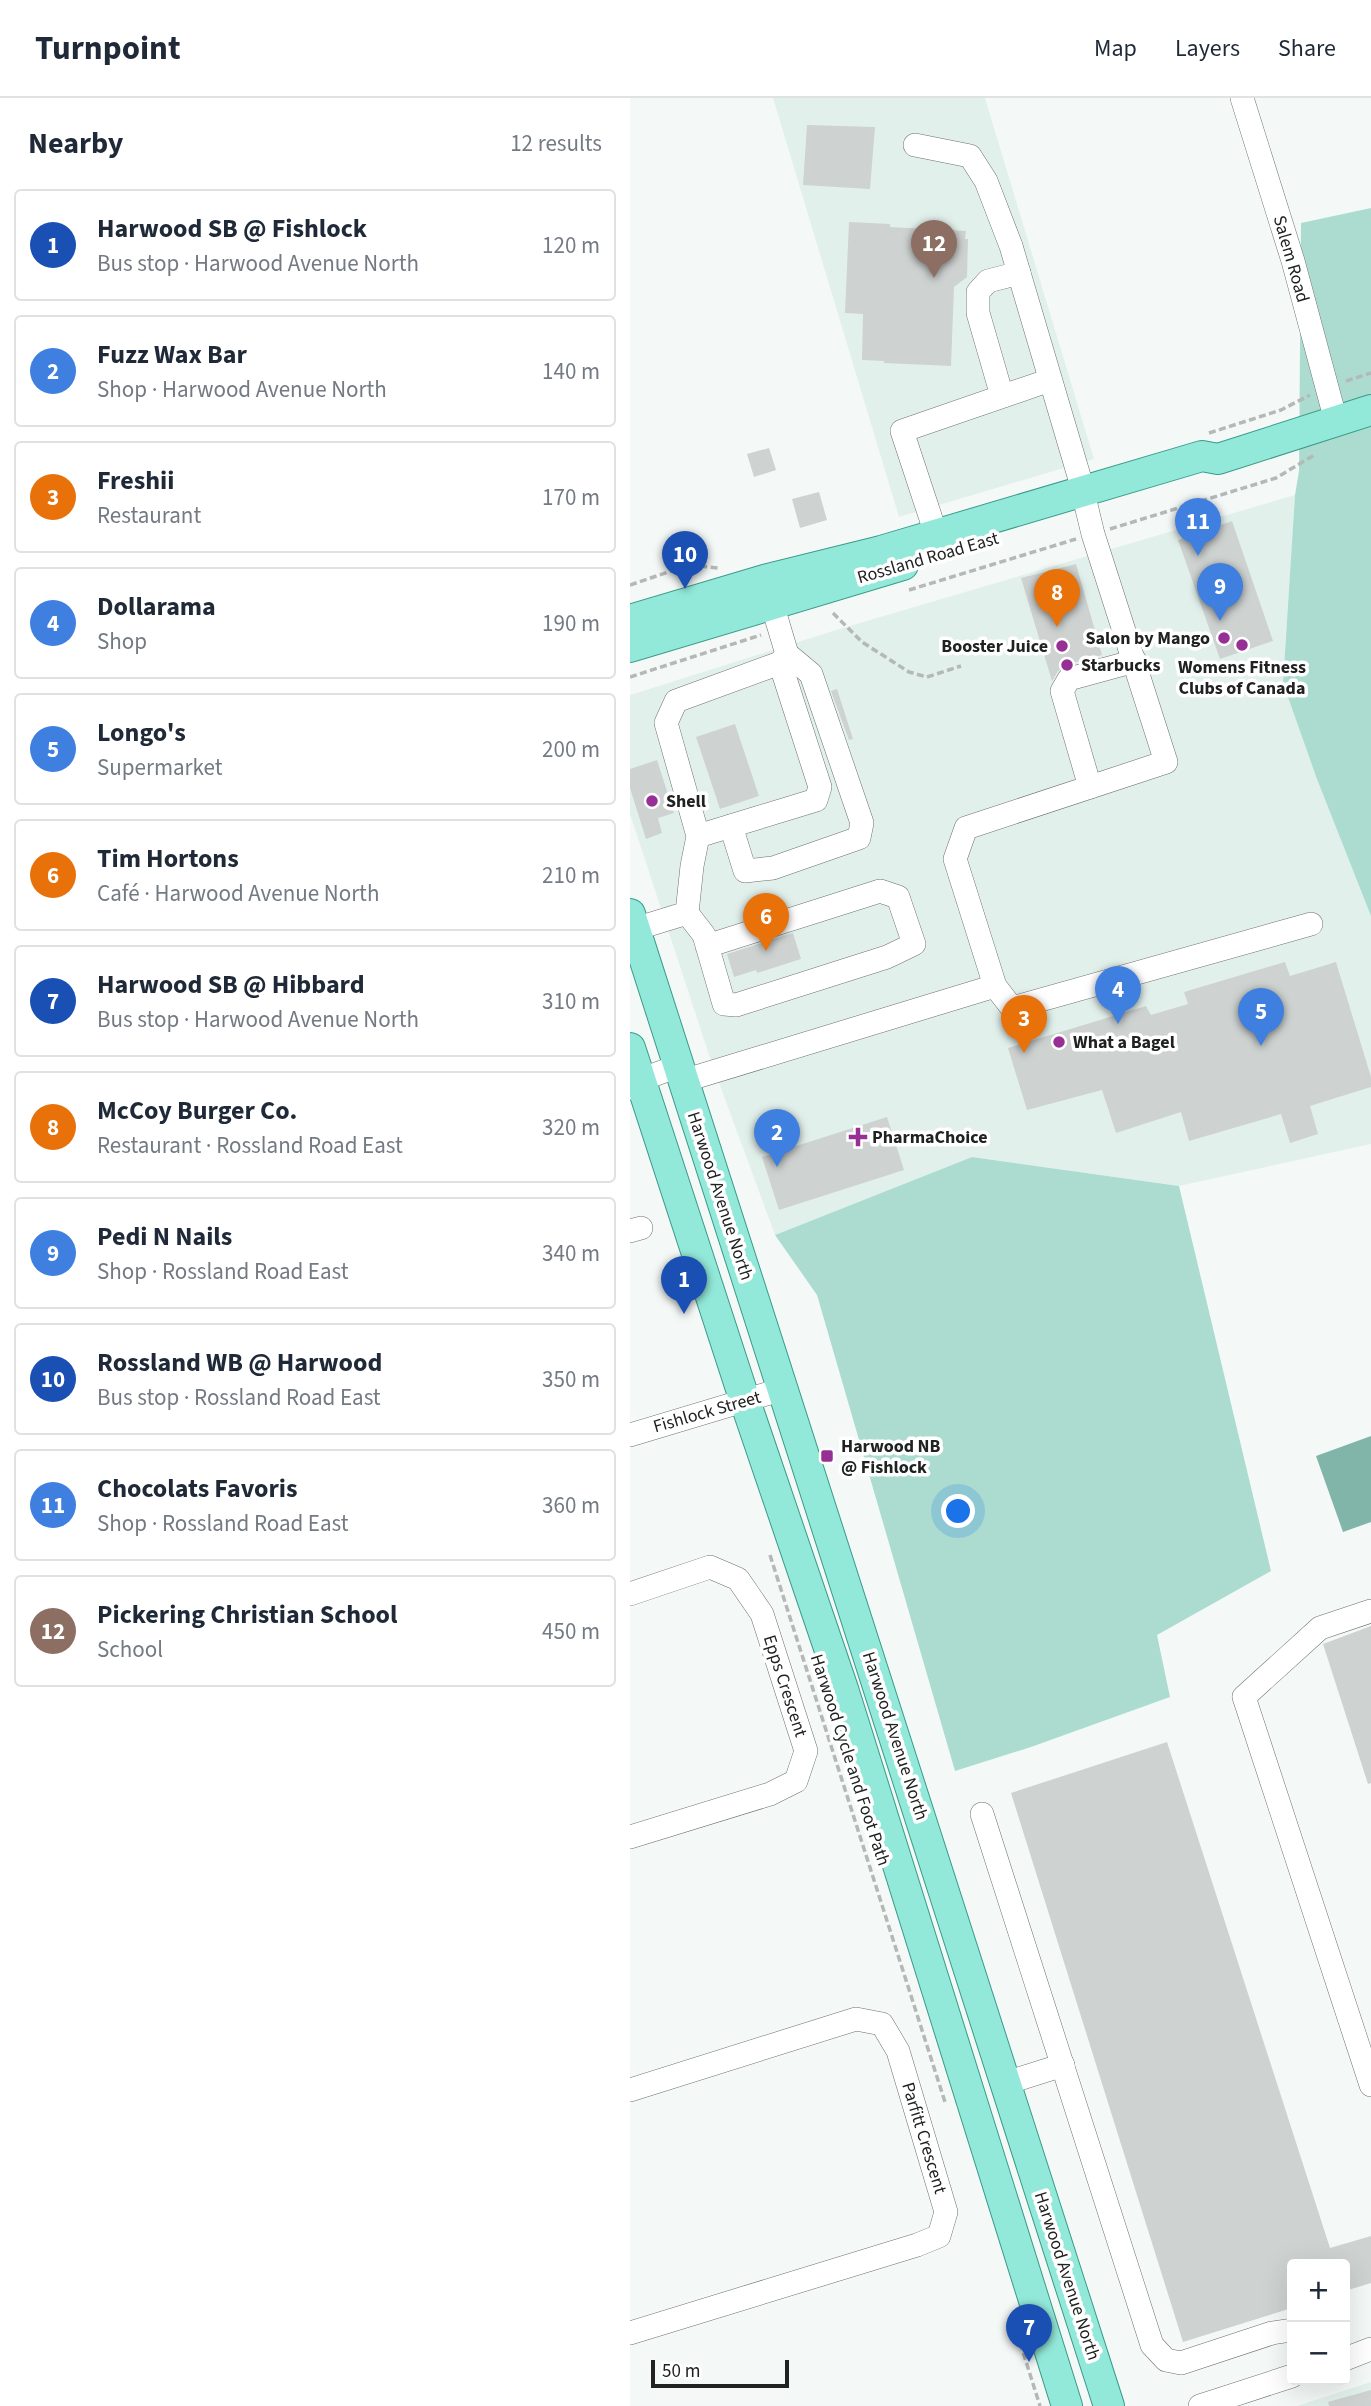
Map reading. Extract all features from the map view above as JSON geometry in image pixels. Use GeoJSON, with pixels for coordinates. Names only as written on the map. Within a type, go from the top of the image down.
{"type":"FeatureCollection","features":[{"type":"Feature","properties":{"kind":"main road","name":"Rossland Road East"},"geometry":{"type":"LineString","coordinates":[[630,647],[777,616],[1088,512],[1202,456],[1218,459],[1371,410]]}},
{"type":"Feature","properties":{"kind":"main road","name":"Rossland Road East"},"geometry":{"type":"LineString","coordinates":[[630,621],[764,580],[881,551],[936,534],[1088,512]]}},
{"type":"Feature","properties":{"kind":"main road","name":"Harwood Avenue North"},"geometry":{"type":"LineString","coordinates":[[633,921],[1108,2406]]}},
{"type":"Feature","properties":{"kind":"main road","name":"Harwood Avenue North"},"geometry":{"type":"LineString","coordinates":[[630,1048],[633,1089],[653,1121],[843,1689],[1067,2406]]}},
{"type":"Feature","properties":{"kind":"street","name":"Salem Road"},"geometry":{"type":"LineString","coordinates":[[1242,98],[1293,261],[1336,421]]}},
{"type":"Feature","properties":{"kind":"street"},"geometry":{"type":"LineString","coordinates":[[915,145],[970,156],[986,181],[1019,273],[1088,512],[1166,762],[966,828],[955,859],[995,986],[1012,1008],[1311,924]]}},
{"type":"Feature","properties":{"kind":"street"},"geometry":{"type":"LineString","coordinates":[[1002,396],[978,313],[978,292],[988,281],[1019,273]]}},
{"type":"Feature","properties":{"kind":"street"},"geometry":{"type":"LineString","coordinates":[[936,534],[902,431],[1050,380]]}},
{"type":"Feature","properties":{"kind":"street"},"geometry":{"type":"LineString","coordinates":[[698,836],[816,800],[820,787],[784,658],[777,616]]}},
{"type":"Feature","properties":{"kind":"street"},"geometry":{"type":"LineString","coordinates":[[731,826],[745,871],[773,868],[859,838],[862,823],[811,674],[784,658]]}},
{"type":"Feature","properties":{"kind":"street"},"geometry":{"type":"LineString","coordinates":[[707,946],[880,891],[898,897],[914,944],[887,957],[736,1005],[724,1003],[704,936],[687,913],[698,836],[666,723],[676,701],[784,658]]}},
{"type":"Feature","properties":{"kind":"street"},"geometry":{"type":"LineString","coordinates":[[1090,787],[1063,687],[1069,679],[1135,661]]}},
{"type":"Feature","properties":{"kind":"street"},"geometry":{"type":"LineString","coordinates":[[633,921],[687,913]]}},
{"type":"Feature","properties":{"kind":"street"},"geometry":{"type":"LineString","coordinates":[[633,1089],[995,986]]}},
{"type":"Feature","properties":{"kind":"street","name":"Fishlock Street"},"geometry":{"type":"LineString","coordinates":[[630,1435],[783,1390]]}},
{"type":"Feature","properties":{"kind":"street","name":"Epps Crescent"},"geometry":{"type":"LineString","coordinates":[[630,1594],[710,1567],[738,1579],[762,1614],[806,1751],[796,1781],[770,1794],[630,1837]]}},
{"type":"Feature","properties":{"kind":"street"},"geometry":{"type":"LineString","coordinates":[[1371,1611],[1320,1628],[1244,1697],[1371,2085]]}},
{"type":"Feature","properties":{"kind":"street"},"geometry":{"type":"LineString","coordinates":[[982,1814],[1152,2345],[1166,2360],[1181,2363],[1272,2333],[1287,2331]]}},
{"type":"Feature","properties":{"kind":"street","name":"Parfitt Crescent"},"geometry":{"type":"LineString","coordinates":[[630,2090],[856,2020],[882,2024],[898,2051],[946,2212],[939,2236],[917,2245],[630,2333]]}},
{"type":"Feature","properties":{"kind":"street"},"geometry":{"type":"LineString","coordinates":[[1006,2084],[1063,2065]]}},
{"type":"Feature","properties":{"kind":"street"},"geometry":{"type":"LineString","coordinates":[[1350,2357],[1371,2350]]}},
{"type":"Feature","properties":{"kind":"street"},"geometry":{"type":"LineString","coordinates":[[1200,2406],[1287,2378]]}},
{"type":"Feature","properties":{"kind":"path"},"geometry":{"type":"LineString","coordinates":[[909,590],[1088,512],[1276,478],[1321,451]]}},
{"type":"Feature","properties":{"kind":"path"},"geometry":{"type":"LineString","coordinates":[[820,617],[834,613],[862,642],[909,672],[927,677],[961,666]]}},
{"type":"Feature","properties":{"kind":"path"},"geometry":{"type":"LineString","coordinates":[[630,677],[777,616]]}},
{"type":"Feature","properties":{"kind":"path","name":"Harwood Cycle and Foot Path"},"geometry":{"type":"LineString","coordinates":[[767,1544],[947,2108]]}},
{"type":"Feature","properties":{"kind":"path"},"geometry":{"type":"LineString","coordinates":[[1014,2324],[1040,2406]]}},
{"type":"Feature","properties":{"kind":"shaded area"},"geometry":{"type":"Polygon","coordinates":[[[773,98],[985,98],[1094,459],[899,517],[773,98]]]}},
{"type":"Feature","properties":{"kind":"shaded area"},"geometry":{"type":"Polygon","coordinates":[[[1371,208],[1371,916],[1317,779],[1283,683],[1295,495],[1299,471],[1301,223],[1371,208]]]}},
{"type":"Feature","properties":{"kind":"shaded area"},"geometry":{"type":"Polygon","coordinates":[[[1295,495],[1283,682],[1371,910],[1371,1144],[1179,1186],[972,1157],[775,1235],[711,1061],[630,814],[630,695],[836,630],[1295,495]]]}},
{"type":"Feature","properties":{"kind":"shaded area"},"geometry":{"type":"Polygon","coordinates":[[[972,1157],[1179,1186],[1271,1571],[1157,1635],[1170,1697],[955,1771],[817,1295],[775,1235],[972,1157]]]}},
{"type":"Feature","properties":{"kind":"shaded area"},"geometry":{"type":"Polygon","coordinates":[[[1371,1436],[1371,1522],[1343,1532],[1316,1456],[1371,1436]]]}},
{"type":"Feature","properties":{"kind":"shaded area"},"geometry":{"type":"Polygon","coordinates":[[[1371,2382],[1371,2406],[1297,2406],[1371,2382]]]}},
{"type":"Feature","properties":{"kind":"building"},"geometry":{"type":"Polygon","coordinates":[[[807,125],[875,127],[870,189],[803,185],[807,125]]]}},
{"type":"Feature","properties":{"kind":"building"},"geometry":{"type":"Polygon","coordinates":[[[849,222],[966,231],[967,277],[954,287],[951,366],[862,360],[863,314],[845,313],[849,222]]]}},
{"type":"Feature","properties":{"kind":"building"},"geometry":{"type":"Polygon","coordinates":[[[769,448],[776,470],[754,477],[747,454],[769,448]]]}},
{"type":"Feature","properties":{"kind":"building"},"geometry":{"type":"Polygon","coordinates":[[[819,492],[827,520],[800,528],[792,499],[819,492]]]}},
{"type":"Feature","properties":{"kind":"building"},"geometry":{"type":"Polygon","coordinates":[[[1232,521],[1273,641],[1220,659],[1178,540],[1232,521]]]}},
{"type":"Feature","properties":{"kind":"building"},"geometry":{"type":"Polygon","coordinates":[[[1076,564],[1102,655],[1065,665],[1052,681],[1021,578],[1076,564]]]}},
{"type":"Feature","properties":{"kind":"building"},"geometry":{"type":"Polygon","coordinates":[[[837,689],[853,739],[849,740],[831,691],[837,689]]]}},
{"type":"Feature","properties":{"kind":"building"},"geometry":{"type":"Polygon","coordinates":[[[735,724],[759,796],[720,809],[696,737],[735,724]]]}},
{"type":"Feature","properties":{"kind":"building","name":"Shell"},"geometry":{"type":"Polygon","coordinates":[[[657,760],[674,813],[658,818],[662,833],[646,839],[630,788],[630,769],[657,760]]]}},
{"type":"Feature","properties":{"kind":"building"},"geometry":{"type":"Polygon","coordinates":[[[793,933],[801,959],[757,973],[756,970],[734,977],[727,954],[793,933]]]}},
{"type":"Feature","properties":{"kind":"building"},"geometry":{"type":"Polygon","coordinates":[[[1285,962],[1290,976],[1336,962],[1371,1077],[1371,1087],[1310,1106],[1318,1134],[1290,1143],[1281,1114],[1189,1141],[1181,1112],[1116,1133],[1102,1090],[1027,1110],[1008,1048],[1146,1006],[1151,1015],[1188,1004],[1184,992],[1285,962]]]}},
{"type":"Feature","properties":{"kind":"building"},"geometry":{"type":"Polygon","coordinates":[[[887,1117],[904,1170],[779,1210],[762,1157],[887,1117]]]}},
{"type":"Feature","properties":{"kind":"building"},"geometry":{"type":"Polygon","coordinates":[[[1371,1626],[1371,1783],[1368,1784],[1323,1644],[1371,1626]]]}},
{"type":"Feature","properties":{"kind":"building"},"geometry":{"type":"Polygon","coordinates":[[[1167,1742],[1330,2248],[1371,2236],[1371,2283],[1350,2289],[1350,2259],[1287,2259],[1287,2310],[1183,2342],[1011,1793],[1167,1742]]]}},
{"type":"Feature","properties":{"kind":"building"},"geometry":{"type":"Polygon","coordinates":[[[1371,2390],[1371,2406],[1329,2406],[1328,2402],[1371,2390]]]}},
{"type":"Feature","properties":{"kind":"place","name":"Pickering Christian School"},"geometry":{"type":"Point","coordinates":[934,278]}},
{"type":"Feature","properties":{"kind":"place","name":"Chocolats Favoris"},"geometry":{"type":"Point","coordinates":[1198,556]}},
{"type":"Feature","properties":{"kind":"place","name":"Rossland WB @ Harwood"},"geometry":{"type":"Point","coordinates":[685,589]}},
{"type":"Feature","properties":{"kind":"place","name":"Pedi N Nails"},"geometry":{"type":"Point","coordinates":[1220,621]}},
{"type":"Feature","properties":{"kind":"place","name":"McCoy Burger Co."},"geometry":{"type":"Point","coordinates":[1057,627]}},
{"type":"Feature","properties":{"kind":"place","name":"Salon by Mango"},"geometry":{"type":"Point","coordinates":[1224,638]}},
{"type":"Feature","properties":{"kind":"place","name":"Womens Fitness Clubs of Canada"},"geometry":{"type":"Point","coordinates":[1242,645]}},
{"type":"Feature","properties":{"kind":"place","name":"Booster Juice"},"geometry":{"type":"Point","coordinates":[1062,646]}},
{"type":"Feature","properties":{"kind":"place","name":"Starbucks"},"geometry":{"type":"Point","coordinates":[1067,665]}},
{"type":"Feature","properties":{"kind":"place","name":"Shell"},"geometry":{"type":"Point","coordinates":[652,801]}},
{"type":"Feature","properties":{"kind":"place","name":"Tim Hortons"},"geometry":{"type":"Point","coordinates":[766,951]}},
{"type":"Feature","properties":{"kind":"place","name":"Dollarama"},"geometry":{"type":"Point","coordinates":[1118,1024]}},
{"type":"Feature","properties":{"kind":"place","name":"What a Bagel"},"geometry":{"type":"Point","coordinates":[1059,1042]}},
{"type":"Feature","properties":{"kind":"place","name":"Longo's"},"geometry":{"type":"Point","coordinates":[1261,1046]}},
{"type":"Feature","properties":{"kind":"place","name":"Freshii"},"geometry":{"type":"Point","coordinates":[1024,1053]}},
{"type":"Feature","properties":{"kind":"place","name":"PharmaChoice"},"geometry":{"type":"Point","coordinates":[858,1137]}},
{"type":"Feature","properties":{"kind":"place","name":"Fuzz Wax Bar"},"geometry":{"type":"Point","coordinates":[777,1167]}},
{"type":"Feature","properties":{"kind":"place","name":"Harwood SB @ Fishlock"},"geometry":{"type":"Point","coordinates":[684,1314]}},
{"type":"Feature","properties":{"kind":"place","name":"Harwood NB @ Fishlock"},"geometry":{"type":"Point","coordinates":[827,1456]}},
{"type":"Feature","properties":{"kind":"place","name":"Harwood SB @ Hibbard"},"geometry":{"type":"Point","coordinates":[1029,2362]}}]}
